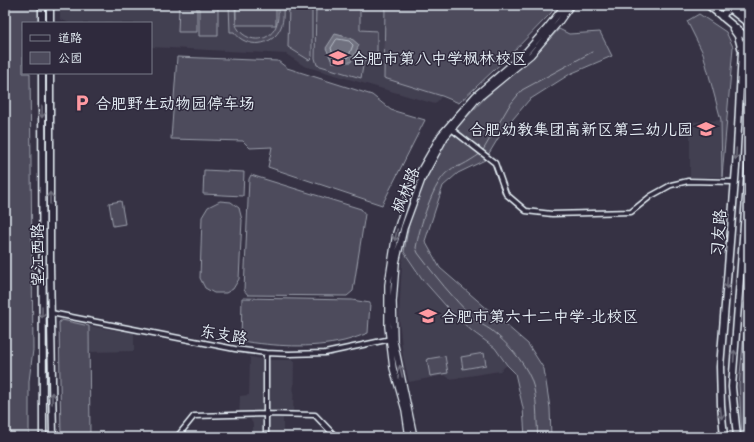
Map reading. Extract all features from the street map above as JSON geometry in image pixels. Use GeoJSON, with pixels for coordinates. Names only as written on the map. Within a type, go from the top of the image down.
{"type":"FeatureCollection","features":[{"type":"Feature","properties":{"kind":"main road"},"geometry":{"type":"LineString","coordinates":[[42,5],[42,22]]}},
{"type":"Feature","properties":{"kind":"main road"},"geometry":{"type":"LineString","coordinates":[[50,5],[50,22]]}},
{"type":"Feature","properties":{"kind":"main road","name":"枫林路"},"geometry":{"type":"LineString","coordinates":[[409,437],[405,410],[393,368],[392,339],[396,263],[404,228],[422,179],[450,128],[476,95],[525,53],[565,5]]}},
{"type":"Feature","properties":{"kind":"main road","name":"枫林路"},"geometry":{"type":"LineString","coordinates":[[450,128],[476,100],[531,55],[559,22],[571,5]]}},
{"type":"Feature","properties":{"kind":"main road"},"geometry":{"type":"LineString","coordinates":[[708,5],[748,36]]}},
{"type":"Feature","properties":{"kind":"main road"},"geometry":{"type":"LineString","coordinates":[[722,17],[726,6]]}},
{"type":"Feature","properties":{"kind":"main road"},"geometry":{"type":"LineString","coordinates":[[726,6],[745,13],[749,11]]}},
{"type":"Feature","properties":{"kind":"main road"},"geometry":{"type":"LineString","coordinates":[[726,6],[749,24]]}},
{"type":"Feature","properties":{"kind":"main road"},"geometry":{"type":"LineString","coordinates":[[730,23],[738,36],[742,51]]}},
{"type":"Feature","properties":{"kind":"main road","name":"习友路"},"geometry":{"type":"LineString","coordinates":[[724,437],[720,405],[720,367],[742,51],[748,36]]}},
{"type":"Feature","properties":{"kind":"main road","name":"望江西路"},"geometry":{"type":"LineString","coordinates":[[42,74],[43,437]]}},
{"type":"Feature","properties":{"kind":"main road","name":"望江西路"},"geometry":{"type":"LineString","coordinates":[[50,74],[53,437]]}},
{"type":"Feature","properties":{"kind":"main road"},"geometry":{"type":"LineString","coordinates":[[741,80],[748,75],[749,76]]}},
{"type":"Feature","properties":{"kind":"main road","name":"习友路"},"geometry":{"type":"LineString","coordinates":[[737,437],[732,387],[749,157]]}},
{"type":"Feature","properties":{"kind":"main road","name":"枫林路"},"geometry":{"type":"LineString","coordinates":[[392,339],[414,437]]}},
{"type":"Feature","properties":{"kind":"street"},"geometry":{"type":"LineString","coordinates":[[450,128],[495,163],[506,194],[526,211],[552,214],[631,212],[651,196],[671,185],[688,181],[734,182]]}},
{"type":"Feature","properties":{"kind":"street","name":"东支路"},"geometry":{"type":"LineString","coordinates":[[51,313],[234,349],[266,353],[325,353],[392,339]]}},
{"type":"Feature","properties":{"kind":"street"},"geometry":{"type":"LineString","coordinates":[[266,353],[266,437]]}},
{"type":"Feature","properties":{"kind":"street"},"geometry":{"type":"LineString","coordinates":[[177,437],[194,416],[266,414],[315,415],[336,437]]}},
{"type":"Feature","properties":{"kind":"shaded area","name":"合肥市第八中学枫林校区"},"geometry":{"type":"Polygon","coordinates":[[[60,5],[385,5],[384,78],[442,96],[435,104],[304,66],[286,54],[152,47],[152,22],[67,22],[60,19],[60,5]]]}},
{"type":"Feature","properties":{"kind":"shaded area"},"geometry":{"type":"Polygon","coordinates":[[[721,120],[722,177],[690,177],[690,122],[721,120]]]}},
{"type":"Feature","properties":{"kind":"shaded area","name":"合肥市第六十二中学-北校区"},"geometry":{"type":"Polygon","coordinates":[[[404,252],[423,280],[454,315],[495,348],[507,365],[500,371],[450,379],[445,375],[409,382],[403,357],[399,318],[404,252]]]}},
{"type":"Feature","properties":{"kind":"shaded area"},"geometry":{"type":"Polygon","coordinates":[[[89,326],[134,333],[134,351],[90,352],[89,326]]]}},
{"type":"Feature","properties":{"kind":"shaded area"},"geometry":{"type":"Polygon","coordinates":[[[250,357],[268,360],[294,360],[293,418],[283,418],[283,437],[253,437],[253,424],[250,419],[239,419],[240,396],[249,395],[250,357]]]}},
{"type":"Feature","properties":{"kind":"green space"},"geometry":{"type":"Polygon","coordinates":[[[5,5],[42,5],[42,13],[38,22],[22,22],[22,74],[30,74],[33,350],[29,381],[29,437],[5,437],[5,5]]]}},
{"type":"Feature","properties":{"kind":"green space"},"geometry":{"type":"Polygon","coordinates":[[[179,5],[197,5],[197,32],[178,32],[179,5]]]}},
{"type":"Feature","properties":{"kind":"green space"},"geometry":{"type":"Polygon","coordinates":[[[199,5],[218,5],[218,36],[199,36],[199,5]]]}},
{"type":"Feature","properties":{"kind":"green space"},"geometry":{"type":"Polygon","coordinates":[[[229,5],[235,5],[236,24],[236,5],[276,5],[276,25],[236,25],[243,34],[248,37],[259,39],[270,35],[277,24],[278,5],[283,5],[283,19],[281,27],[272,39],[266,42],[252,43],[245,41],[234,32],[230,32],[229,5]]]}},
{"type":"Feature","properties":{"kind":"green space"},"geometry":{"type":"Polygon","coordinates":[[[289,5],[312,5],[312,57],[309,60],[288,47],[289,5]]]}},
{"type":"Feature","properties":{"kind":"green space"},"geometry":{"type":"Polygon","coordinates":[[[316,5],[360,5],[360,30],[377,31],[377,60],[364,60],[361,78],[317,65],[315,58],[316,5]]]}},
{"type":"Feature","properties":{"kind":"green space"},"geometry":{"type":"Polygon","coordinates":[[[385,5],[556,5],[551,13],[510,55],[459,103],[442,96],[384,78],[385,5]]]}},
{"type":"Feature","properties":{"kind":"green space"},"geometry":{"type":"Polygon","coordinates":[[[699,14],[726,32],[733,47],[722,177],[721,120],[703,53],[687,21],[699,14]]]}},
{"type":"Feature","properties":{"kind":"green space"},"geometry":{"type":"Polygon","coordinates":[[[559,29],[569,34],[600,32],[612,56],[570,74],[529,100],[502,132],[485,160],[458,173],[443,186],[425,241],[440,268],[528,344],[544,369],[550,408],[551,437],[525,437],[523,408],[515,373],[507,365],[495,348],[454,315],[423,280],[404,252],[410,218],[425,179],[447,140],[485,98],[532,58],[559,29]]]}},
{"type":"Feature","properties":{"kind":"green space"},"geometry":{"type":"Polygon","coordinates":[[[177,57],[278,61],[287,68],[372,95],[391,110],[425,120],[382,205],[268,167],[272,147],[250,148],[243,141],[171,139],[177,57]]]}},
{"type":"Feature","properties":{"kind":"green space"},"geometry":{"type":"Polygon","coordinates":[[[204,170],[244,172],[243,196],[203,194],[204,170]]]}},
{"type":"Feature","properties":{"kind":"green space"},"geometry":{"type":"Polygon","coordinates":[[[251,175],[361,209],[365,214],[353,291],[347,296],[248,295],[244,290],[249,179],[251,175]]]}},
{"type":"Feature","properties":{"kind":"green space"},"geometry":{"type":"Polygon","coordinates":[[[121,201],[125,224],[113,226],[109,203],[121,201]]]}},
{"type":"Feature","properties":{"kind":"green space"},"geometry":{"type":"Polygon","coordinates":[[[220,201],[231,202],[239,208],[242,220],[239,279],[233,289],[226,293],[214,293],[205,288],[200,278],[202,217],[208,207],[220,201]]]}},
{"type":"Feature","properties":{"kind":"green space"},"geometry":{"type":"Polygon","coordinates":[[[749,282],[749,437],[742,437],[739,385],[749,282]]]}},
{"type":"Feature","properties":{"kind":"green space"},"geometry":{"type":"Polygon","coordinates":[[[242,298],[352,300],[370,303],[368,333],[331,344],[305,346],[241,341],[242,298]]]}},
{"type":"Feature","properties":{"kind":"green space"},"geometry":{"type":"Polygon","coordinates":[[[62,320],[89,326],[90,437],[61,437],[59,322],[62,320]]]}},
{"type":"Feature","properties":{"kind":"green space"},"geometry":{"type":"Polygon","coordinates":[[[484,353],[486,365],[463,369],[461,357],[484,353]]]}},
{"type":"Feature","properties":{"kind":"green space"},"geometry":{"type":"Polygon","coordinates":[[[445,356],[448,373],[430,376],[427,359],[445,356]]]}},
{"type":"Feature","properties":{"kind":"water"},"geometry":{"type":"Polygon","coordinates":[[[335,34],[351,38],[359,45],[351,62],[332,62],[326,48],[335,34]]]}},
{"type":"Feature","properties":{"kind":"waterway"},"geometry":{"type":"LineString","coordinates":[[482,152],[509,106],[522,90],[592,52]]}},
{"type":"Feature","properties":{"kind":"waterway"},"geometry":{"type":"LineString","coordinates":[[480,154],[464,164],[451,169],[444,175],[438,184],[428,206],[420,229],[416,248],[418,253],[458,303],[475,320],[503,340],[524,365],[531,379],[535,393],[538,437]]}},
{"type":"Feature","properties":{"kind":"place","name":"合肥市第八中学枫林校区"},"geometry":{"type":"Point","coordinates":[338,58]}},
{"type":"Feature","properties":{"kind":"place","name":"合肥野生动物园停车场"},"geometry":{"type":"Point","coordinates":[82,103]}},
{"type":"Feature","properties":{"kind":"place","name":"合肥幼教集团高新区第三幼儿园"},"geometry":{"type":"Point","coordinates":[706,129]}},
{"type":"Feature","properties":{"kind":"place","name":"合肥市第六十二中学-北校区"},"geometry":{"type":"Point","coordinates":[428,316]}}]}
